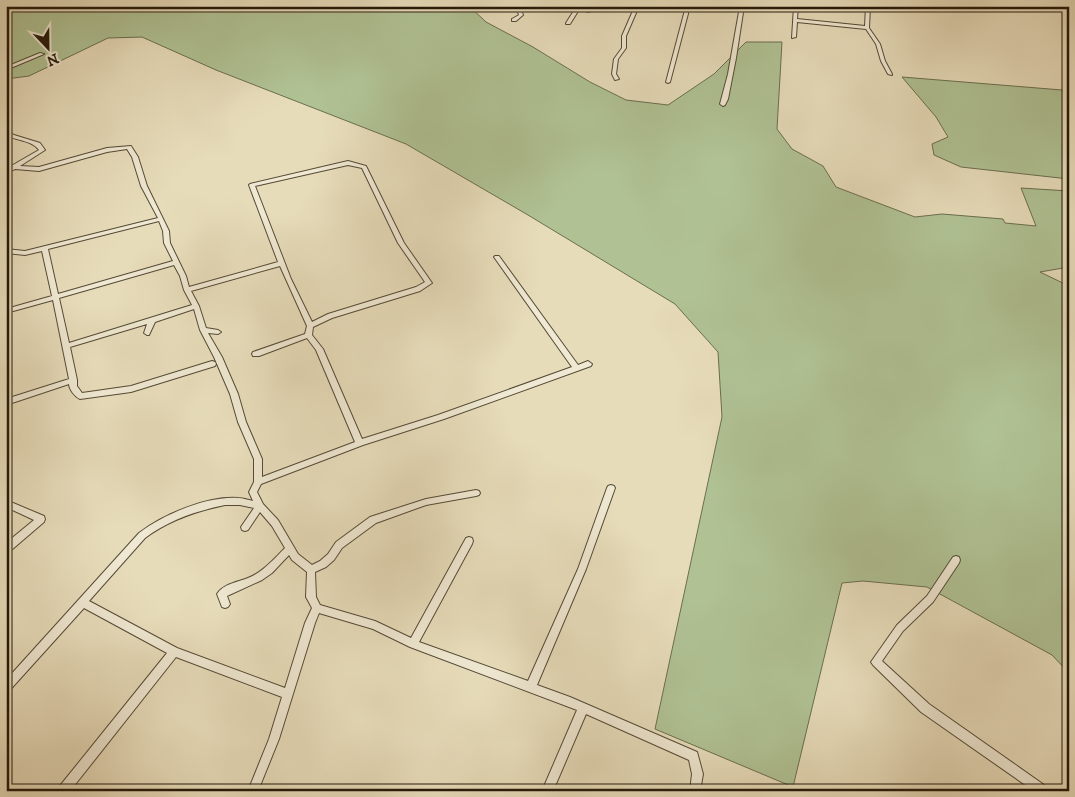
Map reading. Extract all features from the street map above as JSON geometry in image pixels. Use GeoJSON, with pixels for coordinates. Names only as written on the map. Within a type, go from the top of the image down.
{"type":"FeatureCollection","features":[{"type":"Feature","properties":{"kind":"street"},"geometry":{"type":"LineString","coordinates":[[514,20],[520,16],[519,10],[522,6]]}},
{"type":"Feature","properties":{"kind":"street"},"geometry":{"type":"LineString","coordinates":[[568,23],[580,6],[590,11]]}},
{"type":"Feature","properties":{"kind":"street"},"geometry":{"type":"LineString","coordinates":[[618,79],[614,74],[616,59],[624,48],[625,35],[637,6]]}},
{"type":"Feature","properties":{"kind":"street"},"geometry":{"type":"LineString","coordinates":[[668,82],[688,6]]}},
{"type":"Feature","properties":{"kind":"street"},"geometry":{"type":"LineString","coordinates":[[723,104],[726,101],[730,81],[730,70],[742,6]]}},
{"type":"Feature","properties":{"kind":"street"},"geometry":{"type":"LineString","coordinates":[[794,37],[796,6]]}},
{"type":"Feature","properties":{"kind":"street"},"geometry":{"type":"LineString","coordinates":[[868,6],[867,28],[878,44],[890,74]]}},
{"type":"Feature","properties":{"kind":"street"},"geometry":{"type":"LineString","coordinates":[[795,20],[867,28]]}},
{"type":"Feature","properties":{"kind":"street"},"geometry":{"type":"LineString","coordinates":[[6,69],[42,54]]}},
{"type":"Feature","properties":{"kind":"street"},"geometry":{"type":"LineString","coordinates":[[6,132],[12,136],[42,146],[42,150],[6,172]]}},
{"type":"Feature","properties":{"kind":"street"},"geometry":{"type":"LineString","coordinates":[[6,688],[135,544],[140,536],[157,524],[208,506],[237,501],[253,492],[258,482],[258,460],[242,422],[234,394],[167,244],[166,231],[144,186],[135,157],[129,146],[107,150],[39,169],[14,168]]}},
{"type":"Feature","properties":{"kind":"street"},"geometry":{"type":"LineString","coordinates":[[310,326],[330,316],[418,289],[429,283],[401,243],[364,167],[348,163],[252,185],[282,264],[310,326],[308,334],[318,349],[360,443]]}},
{"type":"Feature","properties":{"kind":"street"},"geometry":{"type":"LineString","coordinates":[[6,251],[20,254],[161,219]]}},
{"type":"Feature","properties":{"kind":"street"},"geometry":{"type":"LineString","coordinates":[[45,248],[73,387],[80,396],[131,389],[212,364]]}},
{"type":"Feature","properties":{"kind":"street"},"geometry":{"type":"LineString","coordinates":[[498,257],[522,293],[540,314],[576,368]]}},
{"type":"Feature","properties":{"kind":"street"},"geometry":{"type":"LineString","coordinates":[[6,311],[176,262]]}},
{"type":"Feature","properties":{"kind":"street"},"geometry":{"type":"LineString","coordinates":[[187,290],[209,282],[282,264]]}},
{"type":"Feature","properties":{"kind":"street"},"geometry":{"type":"LineString","coordinates":[[66,346],[196,306]]}},
{"type":"Feature","properties":{"kind":"street"},"geometry":{"type":"LineString","coordinates":[[147,333],[152,320]]}},
{"type":"Feature","properties":{"kind":"street"},"geometry":{"type":"LineString","coordinates":[[204,330],[218,332]]}},
{"type":"Feature","properties":{"kind":"street"},"geometry":{"type":"LineString","coordinates":[[256,354],[308,334]]}},
{"type":"Feature","properties":{"kind":"street"},"geometry":{"type":"LineString","coordinates":[[258,482],[360,443],[442,417],[588,364]]}},
{"type":"Feature","properties":{"kind":"street"},"geometry":{"type":"LineString","coordinates":[[6,402],[73,380]]}},
{"type":"Feature","properties":{"kind":"street"},"geometry":{"type":"LineString","coordinates":[[531,687],[582,568],[611,488]]}},
{"type":"Feature","properties":{"kind":"street"},"geometry":{"type":"LineString","coordinates":[[253,492],[260,506],[275,524],[295,557],[311,570]]}},
{"type":"Feature","properties":{"kind":"street"},"geometry":{"type":"LineString","coordinates":[[311,570],[331,558],[339,545],[373,520],[426,502],[476,493]]}},
{"type":"Feature","properties":{"kind":"street"},"geometry":{"type":"LineString","coordinates":[[237,501],[260,506]]}},
{"type":"Feature","properties":{"kind":"street"},"geometry":{"type":"LineString","coordinates":[[6,503],[41,519],[6,549]]}},
{"type":"Feature","properties":{"kind":"street"},"geometry":{"type":"LineString","coordinates":[[245,527],[260,506]]}},
{"type":"Feature","properties":{"kind":"street"},"geometry":{"type":"LineString","coordinates":[[413,644],[469,541]]}},
{"type":"Feature","properties":{"kind":"street"},"geometry":{"type":"LineString","coordinates":[[225,604],[222,594],[229,588],[254,580],[274,565],[290,549]]}},
{"type":"Feature","properties":{"kind":"street"},"geometry":{"type":"LineString","coordinates":[[956,560],[930,599],[900,628],[876,662],[925,708],[1043,791]]}},
{"type":"Feature","properties":{"kind":"street"},"geometry":{"type":"LineString","coordinates":[[311,570],[311,597],[317,608],[375,625],[413,644],[566,700],[694,756],[699,778],[695,791]]}},
{"type":"Feature","properties":{"kind":"street"},"geometry":{"type":"LineString","coordinates":[[82,602],[174,652],[288,694]]}},
{"type":"Feature","properties":{"kind":"street"},"geometry":{"type":"LineString","coordinates":[[253,791],[274,739],[310,623],[317,608]]}},
{"type":"Feature","properties":{"kind":"street"},"geometry":{"type":"LineString","coordinates":[[63,791],[174,652]]}},
{"type":"Feature","properties":{"kind":"street"},"geometry":{"type":"LineString","coordinates":[[547,791],[583,708]]}},
{"type":"Feature","properties":{"kind":"green space"},"geometry":{"type":"Polygon","coordinates":[[[6,6],[469,6],[486,22],[533,47],[590,82],[626,100],[668,105],[714,74],[746,42],[782,42],[777,129],[792,149],[823,166],[836,187],[915,217],[942,214],[1003,219],[1005,223],[1036,226],[1021,188],[1069,191],[1069,267],[1040,272],[1069,286],[1069,673],[1052,655],[927,587],[863,581],[842,583],[793,787],[655,729],[722,417],[718,352],[675,304],[406,144],[216,70],[142,37],[108,38],[29,76],[6,79],[6,6]]]}},
{"type":"Feature","properties":{"kind":"green space"},"geometry":{"type":"Polygon","coordinates":[[[902,77],[1062,90],[1069,102],[1069,179],[961,167],[934,155],[932,144],[948,137],[936,117],[902,77]]]}}]}
